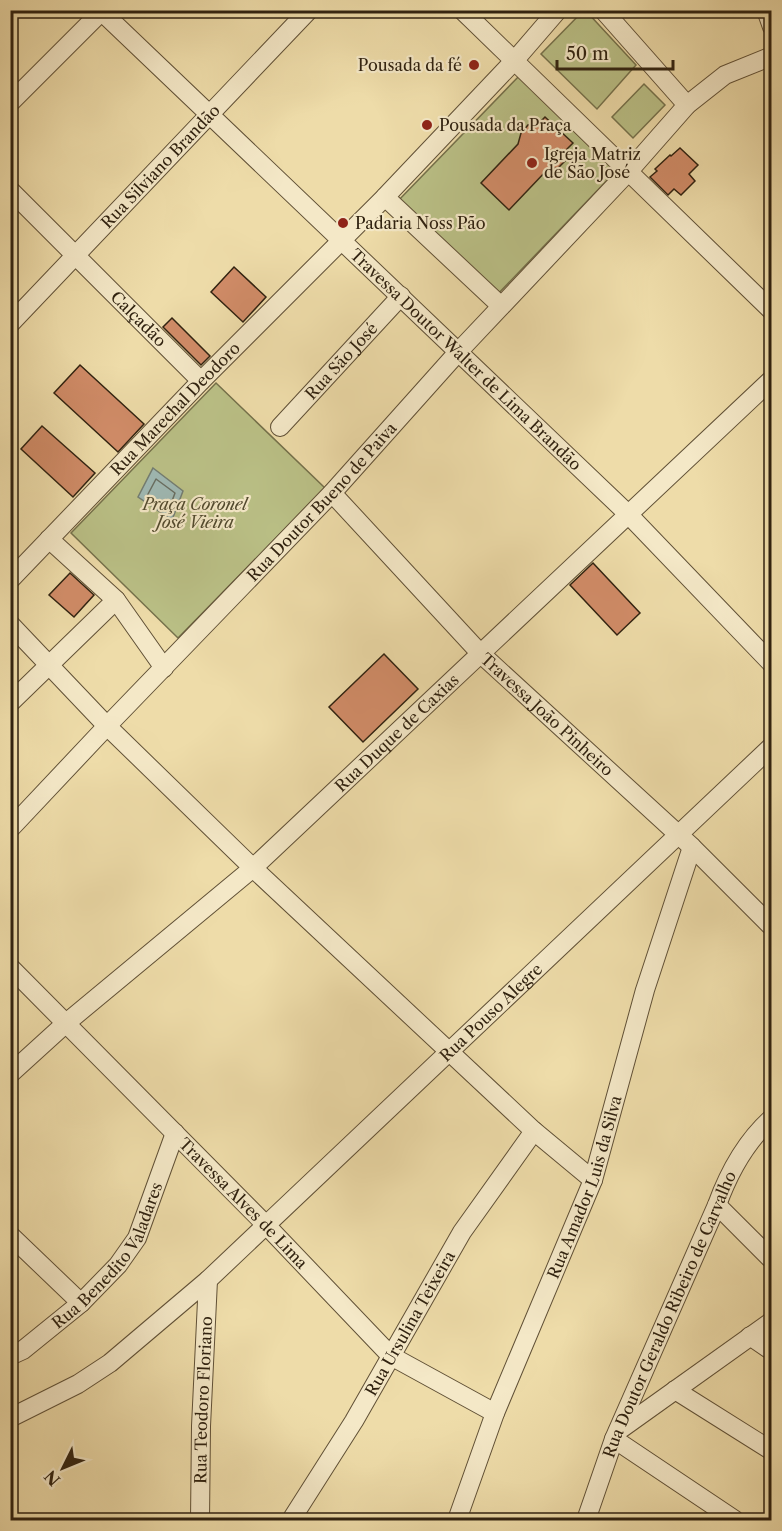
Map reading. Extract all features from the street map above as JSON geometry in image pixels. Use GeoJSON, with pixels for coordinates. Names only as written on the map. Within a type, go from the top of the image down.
{"type":"FeatureCollection","features":[{"type":"Feature","properties":{"kind":"street","name":"Rua Silviano Brandão"},"geometry":{"type":"LineString","coordinates":[[10,324],[309,10]]}},
{"type":"Feature","properties":{"kind":"street"},"geometry":{"type":"LineString","coordinates":[[462,10],[771,311]]}},
{"type":"Feature","properties":{"kind":"street","name":"Rua Marechal Deodoro"},"geometry":{"type":"LineString","coordinates":[[10,580],[201,381],[385,197],[514,61],[558,10]]}},
{"type":"Feature","properties":{"kind":"street"},"geometry":{"type":"LineString","coordinates":[[603,10],[687,105]]}},
{"type":"Feature","properties":{"kind":"street"},"geometry":{"type":"LineString","coordinates":[[766,10],[771,27]]}},
{"type":"Feature","properties":{"kind":"street","name":"Travessa Doutor Walter de Lima Brandão"},"geometry":{"type":"LineString","coordinates":[[102,11],[628,514],[771,664]]}},
{"type":"Feature","properties":{"kind":"street"},"geometry":{"type":"LineString","coordinates":[[10,103],[102,11]]}},
{"type":"Feature","properties":{"kind":"street","name":"Rua Doutor Bueno de Paiva"},"geometry":{"type":"LineString","coordinates":[[10,829],[332,494],[459,351],[629,171],[687,105],[725,75],[771,56]]}},
{"type":"Feature","properties":{"kind":"street","name":"Calçadão"},"geometry":{"type":"LineString","coordinates":[[10,190],[201,381]]}},
{"type":"Feature","properties":{"kind":"street"},"geometry":{"type":"LineString","coordinates":[[385,197],[501,306]]}},
{"type":"Feature","properties":{"kind":"street","name":"Rua São José"},"geometry":{"type":"LineString","coordinates":[[280,427],[401,296]]}},
{"type":"Feature","properties":{"kind":"street","name":"Rua Duque de Caxias"},"geometry":{"type":"LineString","coordinates":[[10,1074],[65,1023],[252,868],[771,379]]}},
{"type":"Feature","properties":{"kind":"street","name":"Travessa João Pinheiro"},"geometry":{"type":"LineString","coordinates":[[332,494],[480,652],[692,848],[771,927]]}},
{"type":"Feature","properties":{"kind":"street"},"geometry":{"type":"LineString","coordinates":[[49,539],[116,600],[164,668]]}},
{"type":"Feature","properties":{"kind":"street"},"geometry":{"type":"LineString","coordinates":[[10,703],[116,600]]}},
{"type":"Feature","properties":{"kind":"street"},"geometry":{"type":"LineString","coordinates":[[10,624],[107,726],[252,868],[534,1131],[593,1180]]}},
{"type":"Feature","properties":{"kind":"street","name":"Rua Pouso Alegre"},"geometry":{"type":"LineString","coordinates":[[10,1418],[78,1384],[110,1363],[208,1280],[771,746]]}},
{"type":"Feature","properties":{"kind":"street","name":"Rua Amador Luis da Silva"},"geometry":{"type":"LineString","coordinates":[[457,1521],[495,1413],[593,1180],[645,990],[692,848]]}},
{"type":"Feature","properties":{"kind":"street","name":"Travessa Alves de Lima"},"geometry":{"type":"LineString","coordinates":[[10,967],[266,1225],[391,1356],[495,1413]]}},
{"type":"Feature","properties":{"kind":"street","name":"Rua Doutor Geraldo Ribeiro de Carvalho"},"geometry":{"type":"LineString","coordinates":[[586,1521],[616,1435],[717,1205],[726,1179],[737,1159],[769,1127]]}},
{"type":"Feature","properties":{"kind":"street","name":"Rua Ursulina Teixeira"},"geometry":{"type":"LineString","coordinates":[[291,1521],[354,1421],[462,1232],[534,1131]]}},
{"type":"Feature","properties":{"kind":"street","name":"Rua Benedito Valadares"},"geometry":{"type":"LineString","coordinates":[[10,1356],[23,1350],[81,1304],[118,1265],[137,1238],[175,1133]]}},
{"type":"Feature","properties":{"kind":"street"},"geometry":{"type":"LineString","coordinates":[[717,1205],[771,1260]]}},
{"type":"Feature","properties":{"kind":"street"},"geometry":{"type":"LineString","coordinates":[[10,1235],[81,1304]]}},
{"type":"Feature","properties":{"kind":"street","name":"Rua Teodoro Floriano"},"geometry":{"type":"LineString","coordinates":[[200,1521],[201,1426],[208,1280]]}},
{"type":"Feature","properties":{"kind":"street"},"geometry":{"type":"LineString","coordinates":[[735,1521],[616,1435],[675,1389],[771,1321]]}},
{"type":"Feature","properties":{"kind":"street"},"geometry":{"type":"LineString","coordinates":[[750,1336],[771,1351]]}},
{"type":"Feature","properties":{"kind":"street"},"geometry":{"type":"LineString","coordinates":[[675,1389],[771,1451]]}},
{"type":"Feature","properties":{"kind":"green space"},"geometry":{"type":"Polygon","coordinates":[[[583,11],[586,11],[636,65],[597,109],[541,54],[583,11]]]}},
{"type":"Feature","properties":{"kind":"green space"},"geometry":{"type":"Polygon","coordinates":[[[520,75],[618,169],[495,297],[396,203],[520,75]]]}},
{"type":"Feature","properties":{"kind":"green space"},"geometry":{"type":"Polygon","coordinates":[[[644,84],[665,105],[633,138],[612,117],[644,84]]]}},
{"type":"Feature","properties":{"kind":"green space","name":"Praça Coronel José Vieira"},"geometry":{"type":"Polygon","coordinates":[[[216,383],[325,488],[178,638],[71,533],[216,383]]]}},
{"type":"Feature","properties":{"kind":"water"},"geometry":{"type":"Polygon","coordinates":[[[153,468],[183,491],[172,520],[138,497],[153,468]]]}},
{"type":"Feature","properties":{"kind":"building","name":"Igreja Matriz de São José"},"geometry":{"type":"Polygon","coordinates":[[[545,117],[573,143],[567,149],[567,159],[558,168],[548,169],[509,210],[481,183],[518,144],[521,133],[528,125],[540,122],[545,117]]]}},
{"type":"Feature","properties":{"kind":"building"},"geometry":{"type":"Polygon","coordinates":[[[680,148],[698,165],[689,174],[695,181],[681,195],[674,189],[668,195],[650,177],[657,171],[655,169],[680,148]]]}},
{"type":"Feature","properties":{"kind":"building"},"geometry":{"type":"Polygon","coordinates":[[[234,267],[266,297],[243,322],[211,292],[234,267]]]}},
{"type":"Feature","properties":{"kind":"building"},"geometry":{"type":"Polygon","coordinates":[[[172,318],[210,356],[201,365],[163,327],[172,318]]]}},
{"type":"Feature","properties":{"kind":"building"},"geometry":{"type":"Polygon","coordinates":[[[80,365],[144,424],[118,452],[54,393],[80,365]]]}},
{"type":"Feature","properties":{"kind":"building"},"geometry":{"type":"Polygon","coordinates":[[[42,426],[95,473],[73,497],[21,449],[42,426]]]}},
{"type":"Feature","properties":{"kind":"building"},"geometry":{"type":"Polygon","coordinates":[[[593,563],[640,613],[617,635],[570,585],[593,563]]]}},
{"type":"Feature","properties":{"kind":"building"},"geometry":{"type":"Polygon","coordinates":[[[70,573],[94,595],[74,617],[49,595],[70,573]]]}},
{"type":"Feature","properties":{"kind":"building"},"geometry":{"type":"Polygon","coordinates":[[[384,654],[418,689],[363,742],[329,707],[384,654]]]}},
{"type":"Feature","properties":{"kind":"place","name":"Pousada da fé"},"geometry":{"type":"Point","coordinates":[474,65]}},
{"type":"Feature","properties":{"kind":"place","name":"Pousada da Praça"},"geometry":{"type":"Point","coordinates":[427,125]}},
{"type":"Feature","properties":{"kind":"place","name":"Igreja Matriz de São José"},"geometry":{"type":"Point","coordinates":[532,163]}},
{"type":"Feature","properties":{"kind":"place","name":"Padaria Noss Pão"},"geometry":{"type":"Point","coordinates":[343,223]}}]}
